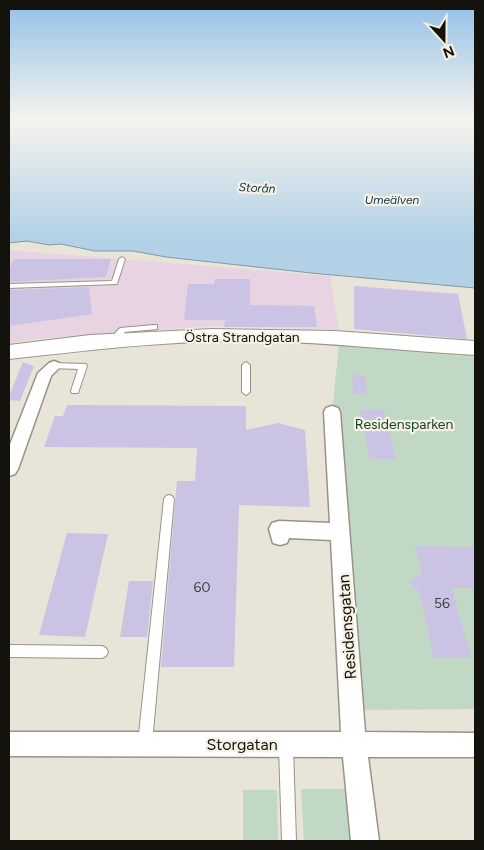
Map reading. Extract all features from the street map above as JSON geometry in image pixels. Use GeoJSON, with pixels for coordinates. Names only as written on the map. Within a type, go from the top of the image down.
{"type":"FeatureCollection","features":[{"type":"Feature","properties":{"kind":"street","name":"Östra Strandgatan"},"geometry":{"type":"LineString","coordinates":[[9,352],[118,340],[249,335],[333,337],[475,348]]}},
{"type":"Feature","properties":{"kind":"street"},"geometry":{"type":"LineString","coordinates":[[9,469],[45,373],[54,366]]}},
{"type":"Feature","properties":{"kind":"street","name":"Residensgatan"},"geometry":{"type":"LineString","coordinates":[[332,412],[354,744],[365,841]]}},
{"type":"Feature","properties":{"kind":"street"},"geometry":{"type":"LineString","coordinates":[[280,537],[279,529],[340,532]]}},
{"type":"Feature","properties":{"kind":"street","name":"Storgatan"},"geometry":{"type":"LineString","coordinates":[[9,744],[475,745]]}},
{"type":"Feature","properties":{"kind":"lane"},"geometry":{"type":"LineString","coordinates":[[9,286],[115,283],[122,258]]}},
{"type":"Feature","properties":{"kind":"lane"},"geometry":{"type":"LineString","coordinates":[[118,340],[119,333],[123,330],[154,327]]}},
{"type":"Feature","properties":{"kind":"lane"},"geometry":{"type":"LineString","coordinates":[[246,365],[246,392]]}},
{"type":"Feature","properties":{"kind":"lane"},"geometry":{"type":"LineString","coordinates":[[54,366],[83,366],[75,391]]}},
{"type":"Feature","properties":{"kind":"lane"},"geometry":{"type":"LineString","coordinates":[[145,744],[169,498]]}},
{"type":"Feature","properties":{"kind":"lane"},"geometry":{"type":"LineString","coordinates":[[9,651],[102,652]]}},
{"type":"Feature","properties":{"kind":"lane"},"geometry":{"type":"LineString","coordinates":[[286,744],[289,841]]}},
{"type":"Feature","properties":{"kind":"shaded area"},"geometry":{"type":"Polygon","coordinates":[[[9,250],[330,276],[339,330],[213,326],[34,339],[9,343],[9,250]]]}},
{"type":"Feature","properties":{"kind":"green space","name":"Residensparken"},"geometry":{"type":"Polygon","coordinates":[[[339,345],[475,357],[475,709],[353,710],[332,412],[339,345]]]}},
{"type":"Feature","properties":{"kind":"green space"},"geometry":{"type":"Polygon","coordinates":[[[301,789],[352,789],[357,841],[304,841],[301,789]]]}},
{"type":"Feature","properties":{"kind":"green space"},"geometry":{"type":"Polygon","coordinates":[[[243,790],[277,790],[278,841],[243,841],[243,790]]]}},
{"type":"Feature","properties":{"kind":"water","name":"Umeälven"},"geometry":{"type":"Polygon","coordinates":[[[9,159],[475,159],[475,288],[311,273],[166,257],[133,251],[95,251],[61,244],[49,245],[27,241],[9,243],[9,159]]]}},
{"type":"Feature","properties":{"kind":"building"},"geometry":{"type":"Polygon","coordinates":[[[14,259],[111,259],[106,277],[9,282],[9,270],[14,259]]]}},
{"type":"Feature","properties":{"kind":"building"},"geometry":{"type":"Polygon","coordinates":[[[215,279],[250,279],[250,305],[314,306],[317,327],[224,327],[225,320],[184,320],[188,284],[214,284],[215,279]]]}},
{"type":"Feature","properties":{"kind":"building"},"geometry":{"type":"Polygon","coordinates":[[[354,286],[458,294],[467,339],[354,329],[354,286]]]}},
{"type":"Feature","properties":{"kind":"building"},"geometry":{"type":"Polygon","coordinates":[[[89,287],[92,314],[9,326],[9,290],[89,287]]]}},
{"type":"Feature","properties":{"kind":"building"},"geometry":{"type":"Polygon","coordinates":[[[23,362],[34,366],[20,401],[9,400],[9,396],[23,362]]]}},
{"type":"Feature","properties":{"kind":"building"},"geometry":{"type":"Polygon","coordinates":[[[352,375],[365,376],[367,395],[353,394],[352,375]]]}},
{"type":"Feature","properties":{"kind":"building"},"geometry":{"type":"Polygon","coordinates":[[[67,405],[246,406],[246,430],[278,423],[305,430],[310,507],[239,505],[234,667],[161,667],[177,481],[195,481],[197,448],[44,447],[55,416],[63,416],[67,405]]]}},
{"type":"Feature","properties":{"kind":"building"},"geometry":{"type":"Polygon","coordinates":[[[360,410],[384,410],[396,459],[370,459],[360,410]]]}},
{"type":"Feature","properties":{"kind":"building"},"geometry":{"type":"Polygon","coordinates":[[[67,533],[108,534],[85,637],[39,635],[67,533]]]}},
{"type":"Feature","properties":{"kind":"building"},"geometry":{"type":"Polygon","coordinates":[[[415,546],[475,547],[475,588],[452,588],[471,658],[434,658],[419,591],[409,581],[422,574],[415,546]]]}},
{"type":"Feature","properties":{"kind":"building"},"geometry":{"type":"Polygon","coordinates":[[[129,581],[153,581],[147,637],[120,637],[129,581]]]}},
{"type":"Feature","properties":{"kind":"water label","name":"Storån"},"geometry":{"type":"Point","coordinates":[257,188]}}]}
